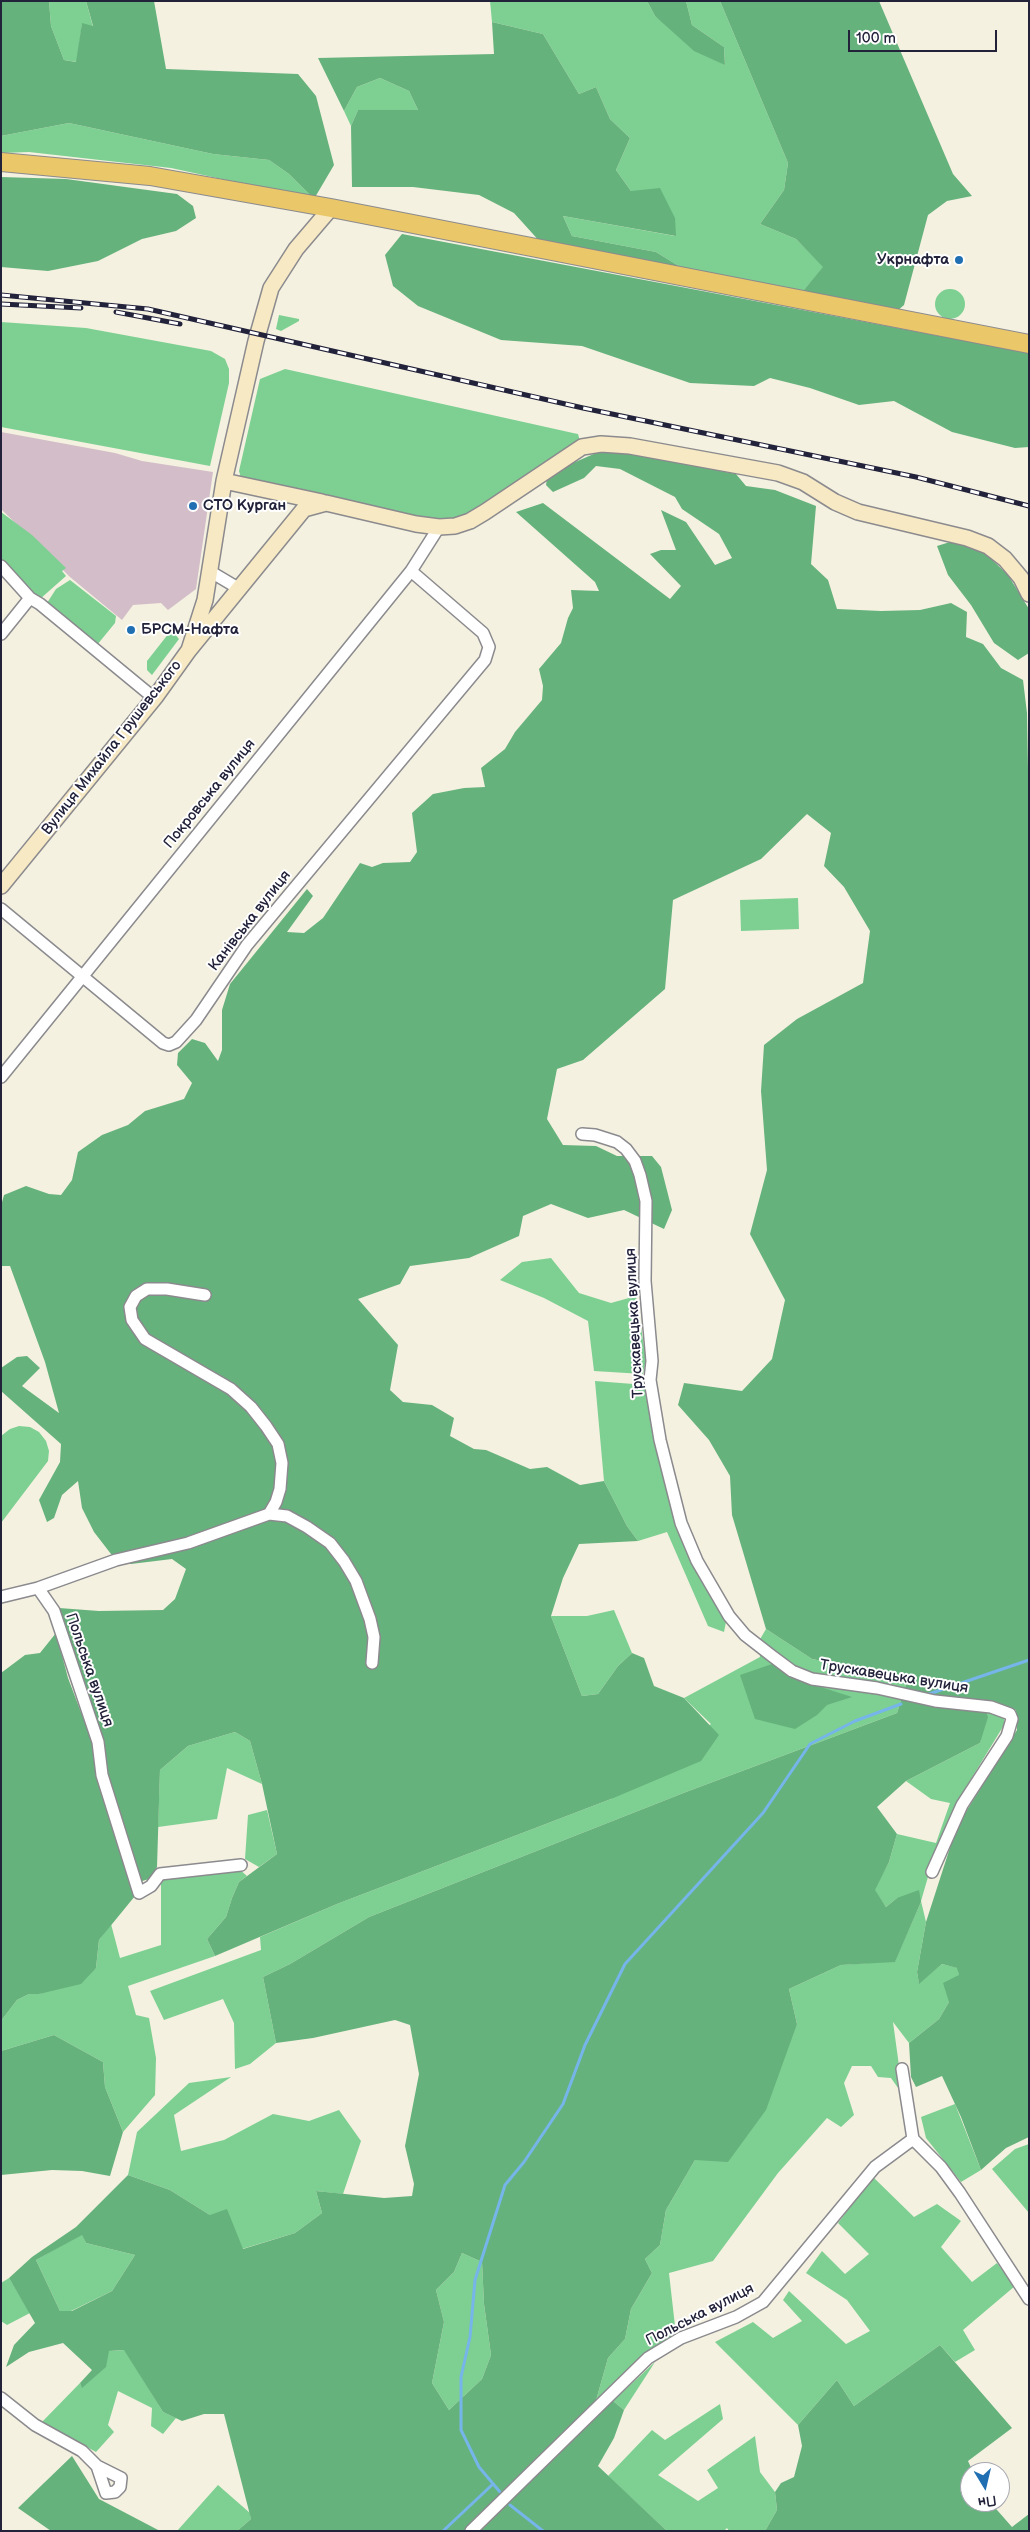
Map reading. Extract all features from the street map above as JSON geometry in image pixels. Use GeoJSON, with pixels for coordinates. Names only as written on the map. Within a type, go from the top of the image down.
{"type":"FeatureCollection","features":[{"type":"Feature","properties":{"kind":"main road"},"geometry":{"type":"LineString","coordinates":[[1,162],[150,176],[331,208],[1029,344]]}},
{"type":"Feature","properties":{"kind":"street","name":"Вулиця Михайла Грушевського"},"geometry":{"type":"LineString","coordinates":[[1,886],[154,698],[189,650],[198,627],[211,572],[224,481],[271,288],[296,250],[331,208]]}},
{"type":"Feature","properties":{"kind":"street"},"geometry":{"type":"LineString","coordinates":[[224,481],[416,524],[439,527],[470,522],[582,447],[601,444],[630,446],[778,474],[803,482],[835,502],[858,512],[981,543],[1005,559],[1021,578],[1029,594]]}},
{"type":"Feature","properties":{"kind":"street"},"geometry":{"type":"LineString","coordinates":[[189,650],[304,509],[326,503]]}},
{"type":"Feature","properties":{"kind":"street","name":"Покровська вулиця"},"geometry":{"type":"LineString","coordinates":[[1,1077],[411,571],[439,527]]}},
{"type":"Feature","properties":{"kind":"street"},"geometry":{"type":"LineString","coordinates":[[1,566],[30,598],[154,698]]}},
{"type":"Feature","properties":{"kind":"street","name":"Канівська вулиця"},"geometry":{"type":"LineString","coordinates":[[1,909],[163,1043],[170,1045],[176,1042],[196,1020],[247,944],[485,660],[489,647],[483,632],[411,571]]}},
{"type":"Feature","properties":{"kind":"street"},"geometry":{"type":"LineString","coordinates":[[211,572],[238,588]]}},
{"type":"Feature","properties":{"kind":"street"},"geometry":{"type":"LineString","coordinates":[[1,634],[30,598]]}},
{"type":"Feature","properties":{"kind":"street","name":"Трускавецька вулиця"},"geometry":{"type":"LineString","coordinates":[[582,1134],[595,1135],[617,1142],[630,1155],[640,1175],[646,1201],[645,1281],[652,1361],[650,1380],[660,1440],[681,1523],[697,1561],[729,1616],[745,1635],[772,1656],[792,1671],[812,1679],[877,1688],[935,1701],[991,1707],[1010,1714],[1012,1719],[1007,1736],[962,1805],[932,1872]]}},
{"type":"Feature","properties":{"kind":"street"},"geometry":{"type":"LineString","coordinates":[[205,1295],[167,1289],[147,1289],[136,1296],[130,1307],[132,1320],[145,1339],[232,1389],[251,1407],[266,1426],[278,1444],[282,1463],[280,1488],[276,1502],[269,1514]]}},
{"type":"Feature","properties":{"kind":"street"},"geometry":{"type":"LineString","coordinates":[[1,1597],[38,1588],[116,1560],[188,1542],[269,1514],[287,1516],[330,1543],[356,1581],[370,1619],[374,1638],[372,1662]]}},
{"type":"Feature","properties":{"kind":"street","name":"Польська вулиця"},"geometry":{"type":"LineString","coordinates":[[38,1588],[54,1611],[98,1742],[102,1775],[139,1893],[151,1886],[160,1874],[241,1865]]}},
{"type":"Feature","properties":{"kind":"street"},"geometry":{"type":"LineString","coordinates":[[902,2069],[913,2139],[925,2149],[958,2190],[1029,2299]]}},
{"type":"Feature","properties":{"kind":"street","name":"Польська вулиця"},"geometry":{"type":"LineString","coordinates":[[470,2531],[648,2358],[681,2338],[736,2317],[763,2302],[876,2167],[913,2139]]}},
{"type":"Feature","properties":{"kind":"street"},"geometry":{"type":"LineString","coordinates":[[1,2398],[36,2425],[82,2452],[97,2466]]}},
{"type":"Feature","properties":{"kind":"shaded area"},"geometry":{"type":"Polygon","coordinates":[[[1,432],[115,453],[142,461],[213,472],[196,589],[168,610],[161,603],[133,605],[122,620],[70,577],[1,509],[1,432]]]}},
{"type":"Feature","properties":{"kind":"green space"},"geometry":{"type":"Polygon","coordinates":[[[1,1],[49,1],[51,26],[64,60],[76,62],[82,23],[93,26],[86,1],[154,1],[166,69],[298,74],[316,96],[334,165],[314,199],[289,174],[269,160],[213,154],[69,123],[1,136],[1,1]]]}},
{"type":"Feature","properties":{"kind":"green space"},"geometry":{"type":"Polygon","coordinates":[[[49,1],[86,1],[93,27],[82,24],[77,62],[64,60],[51,26],[49,1]]]}},
{"type":"Feature","properties":{"kind":"green space"},"geometry":{"type":"Polygon","coordinates":[[[490,1],[647,1],[655,16],[725,65],[724,47],[692,25],[686,1],[720,1],[788,163],[784,190],[760,224],[796,239],[824,267],[803,291],[687,271],[656,252],[572,236],[563,216],[675,236],[631,191],[616,170],[630,138],[610,119],[596,87],[579,94],[543,34],[492,22],[490,1]]]}},
{"type":"Feature","properties":{"kind":"green space"},"geometry":{"type":"Polygon","coordinates":[[[647,1],[686,1],[692,25],[724,47],[725,65],[694,51],[655,16],[647,1]]]}},
{"type":"Feature","properties":{"kind":"green space"},"geometry":{"type":"Polygon","coordinates":[[[720,1],[879,1],[953,174],[972,196],[947,201],[928,215],[904,305],[896,312],[803,291],[823,267],[796,239],[760,224],[784,190],[788,163],[720,1]]]}},
{"type":"Feature","properties":{"kind":"green space"},"geometry":{"type":"Polygon","coordinates":[[[492,22],[543,34],[579,94],[596,87],[610,119],[630,138],[616,170],[631,191],[660,188],[675,218],[676,236],[563,216],[572,236],[656,252],[687,271],[542,244],[514,213],[479,195],[413,187],[352,187],[351,126],[358,110],[418,110],[409,91],[380,78],[357,87],[344,111],[318,58],[494,54],[492,22]]]}},
{"type":"Feature","properties":{"kind":"green space"},"geometry":{"type":"Polygon","coordinates":[[[380,78],[409,91],[418,110],[358,110],[351,126],[344,111],[357,87],[380,78]]]}},
{"type":"Feature","properties":{"kind":"green space"},"geometry":{"type":"Polygon","coordinates":[[[69,123],[213,154],[269,160],[289,174],[314,199],[171,168],[29,152],[1,153],[1,136],[69,123]]]}},
{"type":"Feature","properties":{"kind":"green space"},"geometry":{"type":"Polygon","coordinates":[[[1,177],[66,179],[177,194],[193,206],[196,218],[176,231],[142,239],[98,261],[48,271],[1,267],[1,177]]]}},
{"type":"Feature","properties":{"kind":"green space"},"geometry":{"type":"Polygon","coordinates":[[[402,234],[1029,353],[1029,447],[1015,448],[952,432],[894,401],[859,405],[810,388],[770,378],[754,386],[690,383],[582,346],[501,340],[418,306],[393,286],[385,255],[402,234]]]}},
{"type":"Feature","properties":{"kind":"green space"},"geometry":{"type":"Polygon","coordinates":[[[950,289],[961,293],[965,304],[961,315],[950,319],[939,315],[935,304],[939,293],[950,289]]]}},
{"type":"Feature","properties":{"kind":"green space"},"geometry":{"type":"Polygon","coordinates":[[[279,315],[299,319],[299,321],[281,331],[276,329],[279,315]]]}},
{"type":"Feature","properties":{"kind":"green space"},"geometry":{"type":"Polygon","coordinates":[[[1,322],[86,328],[211,351],[225,359],[229,369],[229,383],[210,466],[1,427],[1,322]]]}},
{"type":"Feature","properties":{"kind":"green space"},"geometry":{"type":"Polygon","coordinates":[[[285,369],[578,434],[580,441],[483,508],[455,520],[427,520],[241,478],[239,471],[260,379],[285,369]]]}},
{"type":"Feature","properties":{"kind":"green space"},"geometry":{"type":"Polygon","coordinates":[[[625,452],[736,474],[746,486],[775,490],[816,506],[811,564],[828,580],[837,609],[920,610],[951,603],[967,612],[966,637],[983,644],[1001,668],[1023,680],[1027,713],[1029,823],[1029,2137],[1006,2148],[981,2170],[961,2117],[942,2076],[916,2087],[911,2077],[909,2043],[939,2019],[949,2002],[943,1983],[959,1975],[957,1968],[942,1964],[919,1984],[917,1972],[926,1922],[957,1826],[1017,1730],[1016,1710],[981,1700],[988,1717],[980,1743],[906,1781],[877,1807],[897,1834],[889,1862],[875,1890],[886,1907],[897,1898],[919,1890],[921,1902],[895,1962],[841,1965],[789,1989],[797,2024],[766,2110],[728,2162],[695,2160],[666,2210],[660,2245],[645,2259],[652,2273],[631,2309],[625,2339],[608,2358],[595,2404],[464,2531],[237,2531],[251,2519],[224,2414],[204,2414],[182,2421],[163,2412],[124,2350],[109,2351],[106,2367],[82,2388],[80,2383],[92,2370],[63,2343],[29,2352],[6,2367],[14,2345],[35,2323],[9,2278],[32,2257],[76,2227],[128,2175],[170,2190],[210,2215],[227,2209],[243,2249],[295,2233],[322,2213],[316,2191],[384,2198],[412,2196],[414,2184],[405,2146],[419,2074],[410,2025],[395,2020],[313,2038],[276,2043],[263,1977],[290,1964],[369,1917],[686,1792],[897,1713],[908,1678],[812,1659],[766,1629],[732,1515],[730,1476],[709,1440],[678,1405],[684,1383],[742,1391],[772,1359],[785,1300],[750,1234],[767,1170],[761,1091],[764,1045],[797,1019],[863,983],[870,931],[844,887],[824,866],[831,833],[807,814],[761,859],[673,900],[665,989],[583,1060],[557,1069],[547,1119],[563,1145],[596,1146],[617,1156],[652,1156],[661,1167],[672,1210],[664,1229],[624,1210],[588,1218],[551,1204],[523,1216],[519,1236],[469,1258],[410,1266],[400,1284],[358,1299],[398,1345],[390,1390],[403,1402],[432,1405],[454,1418],[450,1436],[474,1449],[486,1450],[530,1469],[547,1467],[580,1485],[604,1481],[627,1526],[638,1541],[579,1544],[563,1578],[551,1616],[582,1696],[598,1694],[618,1666],[632,1653],[644,1658],[654,1686],[684,1698],[719,1735],[701,1761],[611,1799],[337,1904],[215,1956],[207,1939],[226,1917],[239,1882],[277,1854],[262,1784],[250,1741],[235,1732],[188,1746],[160,1770],[157,1867],[149,1879],[139,1882],[108,1773],[100,1732],[59,1608],[99,1611],[163,1610],[175,1599],[186,1569],[172,1559],[131,1564],[111,1554],[94,1532],[82,1508],[78,1481],[62,1495],[54,1518],[47,1522],[39,1500],[60,1462],[61,1444],[1,1391],[1,1368],[17,1357],[27,1356],[40,1368],[22,1386],[59,1413],[45,1362],[10,1266],[1,1266],[1,1206],[4,1195],[26,1186],[49,1194],[61,1195],[72,1180],[78,1152],[102,1135],[128,1125],[145,1111],[184,1099],[192,1083],[177,1065],[178,1053],[192,1039],[205,1043],[218,1061],[222,1050],[222,1010],[230,984],[307,889],[313,896],[287,932],[304,933],[323,918],[360,863],[372,867],[383,863],[410,862],[417,852],[412,813],[433,794],[464,788],[485,787],[481,768],[505,749],[515,732],[542,700],[543,686],[539,669],[561,643],[573,608],[571,590],[599,591],[595,582],[516,512],[543,503],[670,599],[681,586],[650,554],[661,550],[676,550],[661,510],[686,522],[715,565],[732,558],[719,534],[682,509],[675,497],[620,469],[596,466],[584,478],[553,492],[546,485],[547,479],[573,463],[596,453],[625,452]],[[82,2235],[36,2260],[60,2311],[72,2311],[112,2291],[135,2255],[86,2243],[82,2235]],[[462,2253],[454,2272],[436,2290],[444,2322],[432,2383],[449,2410],[482,2379],[491,2355],[484,2304],[482,2262],[462,2253]]]}},
{"type":"Feature","properties":{"kind":"green space"},"geometry":{"type":"Polygon","coordinates":[[[1,512],[32,535],[66,568],[62,571],[66,576],[40,599],[1,559],[1,512]]]}},
{"type":"Feature","properties":{"kind":"green space"},"geometry":{"type":"Polygon","coordinates":[[[950,542],[984,552],[1008,575],[1029,609],[1029,653],[1018,660],[994,643],[971,605],[948,575],[937,546],[950,542]]]}},
{"type":"Feature","properties":{"kind":"green space"},"geometry":{"type":"Polygon","coordinates":[[[70,580],[116,616],[115,623],[97,645],[47,603],[56,589],[70,580]]]}},
{"type":"Feature","properties":{"kind":"green space"},"geometry":{"type":"Polygon","coordinates":[[[169,633],[174,633],[179,639],[152,675],[147,670],[147,661],[169,633]]]}},
{"type":"Feature","properties":{"kind":"green space"},"geometry":{"type":"Polygon","coordinates":[[[798,898],[799,929],[741,931],[740,900],[798,898]]]}},
{"type":"Feature","properties":{"kind":"green space"},"geometry":{"type":"Polygon","coordinates":[[[551,1258],[579,1293],[611,1303],[636,1296],[646,1359],[643,1374],[594,1371],[588,1321],[544,1298],[500,1280],[522,1262],[551,1258]]]}},
{"type":"Feature","properties":{"kind":"green space"},"geometry":{"type":"Polygon","coordinates":[[[595,1381],[646,1385],[657,1446],[676,1528],[703,1581],[727,1617],[724,1632],[708,1626],[667,1532],[638,1541],[627,1526],[604,1481],[595,1381]]]}},
{"type":"Feature","properties":{"kind":"green space"},"geometry":{"type":"Polygon","coordinates":[[[19,1426],[30,1427],[39,1432],[46,1441],[49,1451],[48,1461],[1,1523],[1,1436],[10,1429],[19,1426]]]}},
{"type":"Feature","properties":{"kind":"green space"},"geometry":{"type":"Polygon","coordinates":[[[614,1610],[632,1653],[618,1666],[598,1694],[582,1696],[551,1616],[587,1616],[614,1610]]]}},
{"type":"Feature","properties":{"kind":"green space"},"geometry":{"type":"Polygon","coordinates":[[[766,1629],[812,1659],[908,1678],[897,1713],[686,1792],[369,1917],[290,1964],[263,1977],[276,2043],[250,2064],[235,2069],[234,2023],[223,1999],[164,2020],[150,1991],[261,1950],[260,1937],[337,1904],[611,1799],[711,1724],[684,1698],[760,1657],[759,1641],[766,1629]]]}},
{"type":"Feature","properties":{"kind":"green space"},"geometry":{"type":"Polygon","coordinates":[[[56,1633],[68,1678],[93,1744],[97,1776],[135,1896],[99,1940],[96,1968],[81,1984],[39,1994],[29,1994],[17,2000],[1,2021],[1,1673],[25,1655],[40,1653],[56,1633]]]}},
{"type":"Feature","properties":{"kind":"green space"},"geometry":{"type":"Polygon","coordinates":[[[772,1664],[805,1682],[852,1697],[827,1705],[817,1715],[795,1729],[755,1719],[740,1675],[772,1664]]]}},
{"type":"Feature","properties":{"kind":"green space"},"geometry":{"type":"Polygon","coordinates":[[[986,1712],[1004,1716],[1004,1725],[957,1802],[930,1870],[921,1901],[926,1922],[917,1972],[919,1983],[942,1964],[958,1968],[959,1975],[949,2002],[939,2019],[909,2043],[893,2022],[903,2095],[891,2078],[878,2077],[871,2066],[852,2066],[844,2083],[854,2115],[841,2127],[827,2118],[778,2173],[713,2261],[669,2273],[676,2335],[595,2404],[608,2358],[625,2339],[631,2309],[652,2273],[645,2259],[660,2245],[666,2210],[695,2160],[797,2024],[789,1989],[841,1965],[895,1961],[921,1902],[897,1898],[886,1907],[874,1890],[889,1862],[897,1834],[936,1843],[950,1803],[931,1799],[906,1781],[980,1743],[986,1712]]]}},
{"type":"Feature","properties":{"kind":"green space"},"geometry":{"type":"Polygon","coordinates":[[[235,1732],[250,1741],[262,1784],[227,1768],[217,1819],[158,1827],[160,1770],[188,1746],[235,1732]]]}},
{"type":"Feature","properties":{"kind":"green space"},"geometry":{"type":"Polygon","coordinates":[[[267,1810],[277,1854],[259,1867],[245,1859],[248,1815],[267,1810]]]}},
{"type":"Feature","properties":{"kind":"green space"},"geometry":{"type":"Polygon","coordinates":[[[239,1869],[247,1876],[239,1882],[226,1917],[207,1939],[215,1956],[128,1986],[136,2015],[149,2018],[156,2058],[155,2095],[123,2132],[105,2087],[103,2062],[54,2035],[1,2051],[1,2021],[17,2000],[29,1994],[39,1994],[96,1968],[99,1940],[111,1924],[120,1958],[161,1945],[161,1879],[239,1869]]]}},
{"type":"Feature","properties":{"kind":"green space"},"geometry":{"type":"Polygon","coordinates":[[[54,2035],[103,2062],[105,2087],[123,2132],[110,2176],[82,2171],[52,2170],[1,2175],[1,2051],[54,2035]]]}},
{"type":"Feature","properties":{"kind":"green space"},"geometry":{"type":"Polygon","coordinates":[[[231,2077],[174,2115],[181,2151],[224,2140],[273,2114],[309,2121],[339,2110],[361,2141],[343,2194],[316,2191],[322,2213],[295,2233],[242,2249],[210,2215],[170,2190],[128,2175],[137,2132],[189,2083],[231,2077]]]}},
{"type":"Feature","properties":{"kind":"green space"},"geometry":{"type":"Polygon","coordinates":[[[955,2104],[981,2170],[961,2182],[926,2138],[921,2117],[955,2104]]]}},
{"type":"Feature","properties":{"kind":"green space"},"geometry":{"type":"Polygon","coordinates":[[[1029,2144],[1029,2213],[992,2169],[1015,2149],[1029,2144]]]}},
{"type":"Feature","properties":{"kind":"green space"},"geometry":{"type":"Polygon","coordinates":[[[873,2177],[914,2217],[937,2204],[961,2221],[941,2247],[972,2282],[997,2263],[1015,2286],[963,2330],[975,2350],[955,2362],[940,2345],[854,2406],[837,2380],[798,2425],[715,2342],[753,2322],[773,2338],[802,2321],[783,2300],[789,2291],[846,2344],[870,2331],[847,2300],[806,2273],[822,2251],[845,2274],[869,2254],[838,2223],[873,2177]]]}},
{"type":"Feature","properties":{"kind":"green space"},"geometry":{"type":"Polygon","coordinates":[[[82,2234],[86,2243],[135,2255],[112,2291],[71,2311],[60,2311],[36,2260],[82,2234]]]}},
{"type":"Feature","properties":{"kind":"green space"},"geometry":{"type":"Polygon","coordinates":[[[462,2253],[482,2262],[484,2304],[491,2355],[482,2379],[449,2410],[432,2383],[444,2322],[436,2290],[454,2272],[462,2253]]]}},
{"type":"Feature","properties":{"kind":"green space"},"geometry":{"type":"Polygon","coordinates":[[[9,2278],[30,2313],[7,2325],[1,2321],[1,2283],[9,2278]]]}},
{"type":"Feature","properties":{"kind":"green space"},"geometry":{"type":"Polygon","coordinates":[[[940,2345],[1012,2428],[968,2462],[960,2462],[960,2512],[999,2512],[1012,2527],[1029,2514],[1029,2531],[765,2531],[777,2510],[775,2492],[781,2483],[794,2477],[802,2446],[798,2425],[837,2380],[854,2406],[940,2345]]]}},
{"type":"Feature","properties":{"kind":"green space"},"geometry":{"type":"Polygon","coordinates":[[[125,2350],[163,2412],[176,2418],[163,2434],[151,2426],[152,2408],[118,2391],[108,2425],[114,2432],[96,2452],[42,2422],[80,2383],[82,2387],[109,2351],[125,2350]]]}},
{"type":"Feature","properties":{"kind":"green space"},"geometry":{"type":"Polygon","coordinates":[[[655,2362],[624,2410],[613,2401],[655,2362]]]}},
{"type":"Feature","properties":{"kind":"green space"},"geometry":{"type":"Polygon","coordinates":[[[613,2401],[624,2410],[614,2438],[598,2466],[667,2531],[479,2531],[613,2401]]]}},
{"type":"Feature","properties":{"kind":"green space"},"geometry":{"type":"Polygon","coordinates":[[[720,2404],[723,2419],[658,2475],[698,2501],[718,2488],[707,2470],[755,2436],[760,2472],[775,2492],[777,2510],[765,2531],[729,2531],[727,2528],[724,2531],[667,2531],[608,2476],[652,2430],[665,2440],[720,2404]]]}},
{"type":"Feature","properties":{"kind":"green space"},"geometry":{"type":"Polygon","coordinates":[[[72,2456],[99,2499],[160,2531],[51,2531],[18,2508],[72,2456]]]}},
{"type":"Feature","properties":{"kind":"green space"},"geometry":{"type":"Polygon","coordinates":[[[218,2485],[250,2513],[251,2519],[237,2531],[177,2531],[218,2485]]]}},
{"type":"Feature","properties":{"kind":"waterway"},"geometry":{"type":"LineString","coordinates":[[929,1694],[1029,1660]]}},
{"type":"Feature","properties":{"kind":"waterway"},"geometry":{"type":"LineString","coordinates":[[500,2492],[479,2467],[461,2430],[461,2377],[470,2337],[475,2280],[505,2185],[524,2162],[563,2104],[585,2045],[625,1964],[763,1813],[810,1744],[855,1721],[901,1704]]}},
{"type":"Feature","properties":{"kind":"waterway"},"geometry":{"type":"LineString","coordinates":[[443,2531],[493,2484]]}},
{"type":"Feature","properties":{"kind":"waterway"},"geometry":{"type":"LineString","coordinates":[[510,2505],[543,2531]]}},
{"type":"Feature","properties":{"kind":"railway"},"geometry":{"type":"LineString","coordinates":[[1,295],[148,309],[583,408],[916,477],[1029,506]]}},
{"type":"Feature","properties":{"kind":"railway"},"geometry":{"type":"LineString","coordinates":[[1,304],[81,308]]}},
{"type":"Feature","properties":{"kind":"railway"},"geometry":{"type":"LineString","coordinates":[[116,312],[180,324]]}},
{"type":"Feature","properties":{"kind":"place","name":"Укрнафта"},"geometry":{"type":"Point","coordinates":[959,260]}},
{"type":"Feature","properties":{"kind":"place","name":"СТО Курган"},"geometry":{"type":"Point","coordinates":[193,506]}},
{"type":"Feature","properties":{"kind":"place","name":"БРСМ-Нафта"},"geometry":{"type":"Point","coordinates":[131,630]}}]}
